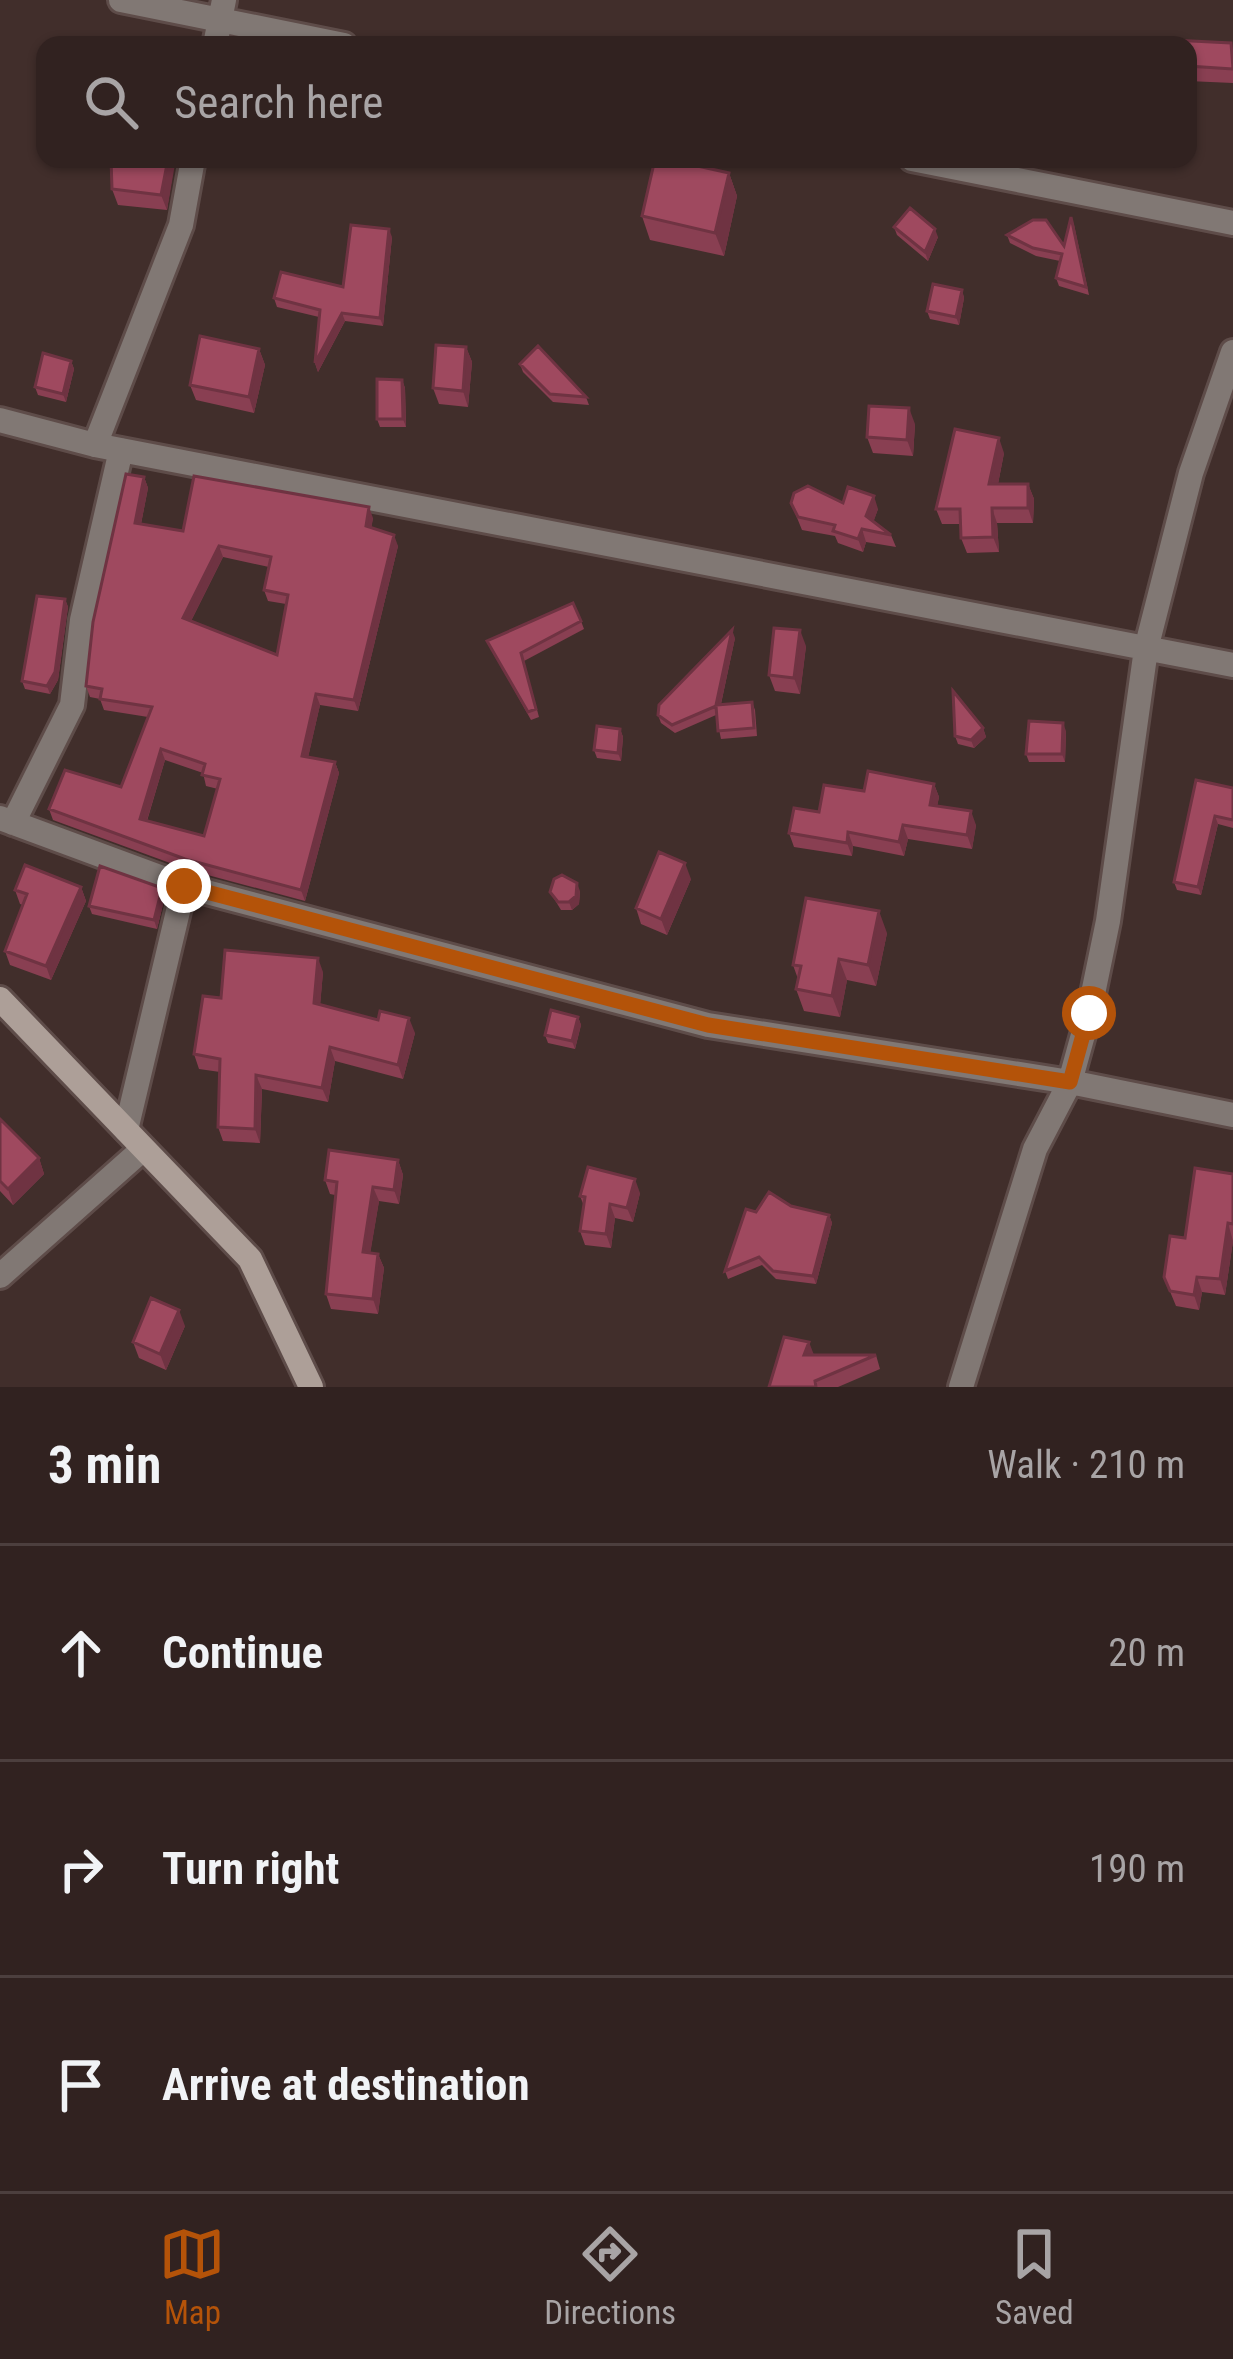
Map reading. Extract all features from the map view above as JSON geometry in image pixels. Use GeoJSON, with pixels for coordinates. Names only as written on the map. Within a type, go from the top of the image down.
{"type":"FeatureCollection","features":[{"type":"Feature","properties":{"kind":"main road"},"geometry":{"type":"LineString","coordinates":[[0,999],[250,1259],[310,1387]]}},
{"type":"Feature","properties":{"kind":"street"},"geometry":{"type":"LineString","coordinates":[[121,0],[295,36]]}},
{"type":"Feature","properties":{"kind":"street"},"geometry":{"type":"LineString","coordinates":[[95,445],[181,224],[192,168]]}},
{"type":"Feature","properties":{"kind":"street"},"geometry":{"type":"LineString","coordinates":[[957,168],[1233,223]]}},
{"type":"Feature","properties":{"kind":"street"},"geometry":{"type":"LineString","coordinates":[[961,1387],[1035,1149],[1070,1082],[1108,920],[1146,649],[1191,473],[1233,352]]}},
{"type":"Feature","properties":{"kind":"street"},"geometry":{"type":"LineString","coordinates":[[0,420],[95,445],[1233,665]]}},
{"type":"Feature","properties":{"kind":"street"},"geometry":{"type":"LineString","coordinates":[[121,450],[82,620],[72,705],[6,820],[184,886],[708,1025],[1070,1082],[1233,1115]]}},
{"type":"Feature","properties":{"kind":"street"},"geometry":{"type":"LineString","coordinates":[[0,1276],[135,1140],[184,886]]}},
{"type":"Feature","properties":{"kind":"building"},"geometry":{"type":"Polygon","coordinates":[[[1197,41],[1231,43],[1233,69],[1197,67],[1197,41]]]}},
{"type":"Feature","properties":{"kind":"building"},"geometry":{"type":"Polygon","coordinates":[[[111,168],[166,168],[161,195],[112,189],[111,168]]]}},
{"type":"Feature","properties":{"kind":"building"},"geometry":{"type":"Polygon","coordinates":[[[653,168],[729,173],[715,233],[642,216],[653,168]]]}},
{"type":"Feature","properties":{"kind":"building"},"geometry":{"type":"Polygon","coordinates":[[[910,208],[935,229],[925,252],[894,227],[910,208]]]}},
{"type":"Feature","properties":{"kind":"building"},"geometry":{"type":"Polygon","coordinates":[[[1071,217],[1086,287],[1056,278],[1062,254],[1033,248],[1007,235],[1033,220],[1046,220],[1064,246],[1071,217]]]}},
{"type":"Feature","properties":{"kind":"building"},"geometry":{"type":"Polygon","coordinates":[[[351,225],[389,229],[380,318],[342,313],[315,363],[320,310],[274,298],[281,272],[343,287],[351,225]]]}},
{"type":"Feature","properties":{"kind":"building"},"geometry":{"type":"Polygon","coordinates":[[[933,284],[962,290],[956,317],[927,311],[933,284]]]}},
{"type":"Feature","properties":{"kind":"building"},"geometry":{"type":"Polygon","coordinates":[[[200,336],[259,349],[249,397],[190,385],[200,336]]]}},
{"type":"Feature","properties":{"kind":"building"},"geometry":{"type":"Polygon","coordinates":[[[436,345],[466,347],[463,391],[433,388],[436,345]]]}},
{"type":"Feature","properties":{"kind":"building"},"geometry":{"type":"Polygon","coordinates":[[[538,346],[586,397],[550,394],[520,364],[538,346]]]}},
{"type":"Feature","properties":{"kind":"building"},"geometry":{"type":"Polygon","coordinates":[[[43,353],[71,361],[63,394],[35,387],[43,353]]]}},
{"type":"Feature","properties":{"kind":"building"},"geometry":{"type":"Polygon","coordinates":[[[377,379],[402,380],[403,419],[377,419],[377,379]]]}},
{"type":"Feature","properties":{"kind":"building"},"geometry":{"type":"Polygon","coordinates":[[[869,406],[909,408],[907,440],[867,437],[869,406]]]}},
{"type":"Feature","properties":{"kind":"building"},"geometry":{"type":"Polygon","coordinates":[[[955,429],[999,438],[989,484],[1028,484],[1028,508],[992,508],[993,537],[961,538],[960,509],[936,509],[955,429]]]}},
{"type":"Feature","properties":{"kind":"building"},"geometry":{"type":"Polygon","coordinates":[[[126,474],[144,477],[135,523],[183,531],[194,476],[369,507],[366,526],[394,535],[354,700],[316,694],[302,756],[335,762],[301,890],[185,859],[49,809],[65,770],[121,787],[152,707],[100,699],[102,689],[86,686],[93,622],[126,474]],[[219,546],[183,618],[277,655],[288,595],[264,590],[271,557],[219,546]],[[161,749],[140,819],[204,836],[220,779],[202,775],[205,764],[161,749]]]}},
{"type":"Feature","properties":{"kind":"building"},"geometry":{"type":"Polygon","coordinates":[[[808,486],[843,503],[848,487],[874,496],[866,516],[891,535],[862,529],[858,539],[833,531],[835,525],[798,517],[791,503],[794,493],[808,486]]]}},
{"type":"Feature","properties":{"kind":"building"},"geometry":{"type":"Polygon","coordinates":[[[37,596],[65,599],[55,672],[47,686],[22,681],[37,596]]]}},
{"type":"Feature","properties":{"kind":"building"},"geometry":{"type":"Polygon","coordinates":[[[573,603],[581,621],[521,653],[536,709],[528,712],[487,641],[573,603]]]}},
{"type":"Feature","properties":{"kind":"building"},"geometry":{"type":"Polygon","coordinates":[[[774,628],[800,630],[794,678],[769,675],[774,628]]]}},
{"type":"Feature","properties":{"kind":"building"},"geometry":{"type":"Polygon","coordinates":[[[732,630],[716,705],[752,702],[754,728],[718,731],[716,706],[672,725],[658,715],[659,705],[732,630]]]}},
{"type":"Feature","properties":{"kind":"building"},"geometry":{"type":"Polygon","coordinates":[[[953,691],[983,728],[971,740],[955,736],[953,691]]]}},
{"type":"Feature","properties":{"kind":"building"},"geometry":{"type":"Polygon","coordinates":[[[1029,721],[1063,723],[1062,754],[1026,754],[1029,721]]]}},
{"type":"Feature","properties":{"kind":"building"},"geometry":{"type":"Polygon","coordinates":[[[597,726],[620,729],[618,753],[594,750],[597,726]]]}},
{"type":"Feature","properties":{"kind":"building"},"geometry":{"type":"Polygon","coordinates":[[[868,771],[934,784],[930,805],[971,811],[967,835],[903,825],[899,842],[848,832],[847,843],[789,833],[794,808],[819,812],[824,785],[864,791],[868,771]]]}},
{"type":"Feature","properties":{"kind":"building"},"geometry":{"type":"Polygon","coordinates":[[[1196,780],[1233,788],[1233,820],[1215,816],[1198,887],[1174,882],[1196,780]]]}},
{"type":"Feature","properties":{"kind":"building"},"geometry":{"type":"Polygon","coordinates":[[[659,852],[685,863],[661,919],[636,908],[659,852]]]}},
{"type":"Feature","properties":{"kind":"building"},"geometry":{"type":"Polygon","coordinates":[[[25,865],[81,887],[46,966],[5,951],[27,894],[15,890],[25,865]]]}},
{"type":"Feature","properties":{"kind":"building"},"geometry":{"type":"Polygon","coordinates":[[[100,866],[162,888],[154,920],[89,906],[100,866]]]}},
{"type":"Feature","properties":{"kind":"building"},"geometry":{"type":"Polygon","coordinates":[[[562,875],[577,883],[576,896],[569,902],[558,902],[550,892],[554,879],[562,875]]]}},
{"type":"Feature","properties":{"kind":"building"},"geometry":{"type":"Polygon","coordinates":[[[806,898],[879,911],[868,965],[839,959],[832,996],[796,989],[801,966],[793,965],[806,898]]]}},
{"type":"Feature","properties":{"kind":"building"},"geometry":{"type":"Polygon","coordinates":[[[225,950],[318,958],[314,1003],[378,1020],[380,1011],[409,1018],[398,1065],[330,1047],[322,1088],[256,1075],[255,1129],[218,1127],[220,1059],[194,1054],[203,996],[221,998],[225,950]]]}},
{"type":"Feature","properties":{"kind":"building"},"geometry":{"type":"Polygon","coordinates":[[[551,1010],[578,1017],[572,1041],[545,1035],[551,1010]]]}},
{"type":"Feature","properties":{"kind":"building"},"geometry":{"type":"Polygon","coordinates":[[[0,1119],[39,1158],[8,1189],[0,1181],[0,1119]]]}},
{"type":"Feature","properties":{"kind":"building"},"geometry":{"type":"Polygon","coordinates":[[[329,1150],[398,1160],[394,1190],[373,1187],[363,1252],[378,1254],[373,1299],[326,1294],[337,1182],[325,1180],[329,1150]]]}},
{"type":"Feature","properties":{"kind":"building"},"geometry":{"type":"Polygon","coordinates":[[[588,1167],[635,1179],[627,1208],[610,1204],[606,1234],[580,1231],[585,1197],[580,1196],[588,1167]]]}},
{"type":"Feature","properties":{"kind":"building"},"geometry":{"type":"Polygon","coordinates":[[[1195,1168],[1233,1174],[1233,1224],[1228,1223],[1220,1279],[1197,1277],[1194,1295],[1170,1291],[1164,1277],[1170,1236],[1185,1238],[1195,1168]]]}},
{"type":"Feature","properties":{"kind":"building"},"geometry":{"type":"Polygon","coordinates":[[[769,1192],[791,1206],[829,1215],[813,1276],[773,1271],[759,1257],[725,1271],[746,1209],[756,1212],[769,1192]]]}},
{"type":"Feature","properties":{"kind":"building"},"geometry":{"type":"Polygon","coordinates":[[[151,1298],[179,1310],[160,1354],[133,1342],[151,1298]]]}},
{"type":"Feature","properties":{"kind":"building"},"geometry":{"type":"Polygon","coordinates":[[[784,1337],[809,1342],[804,1355],[876,1355],[815,1381],[816,1387],[769,1387],[784,1337]]]}},
{"type":"Feature","properties":{"kind":"route"},"geometry":{"type":"LineString","coordinates":[[184,886],[708,1025],[1070,1082],[1089,1013]]}}]}
